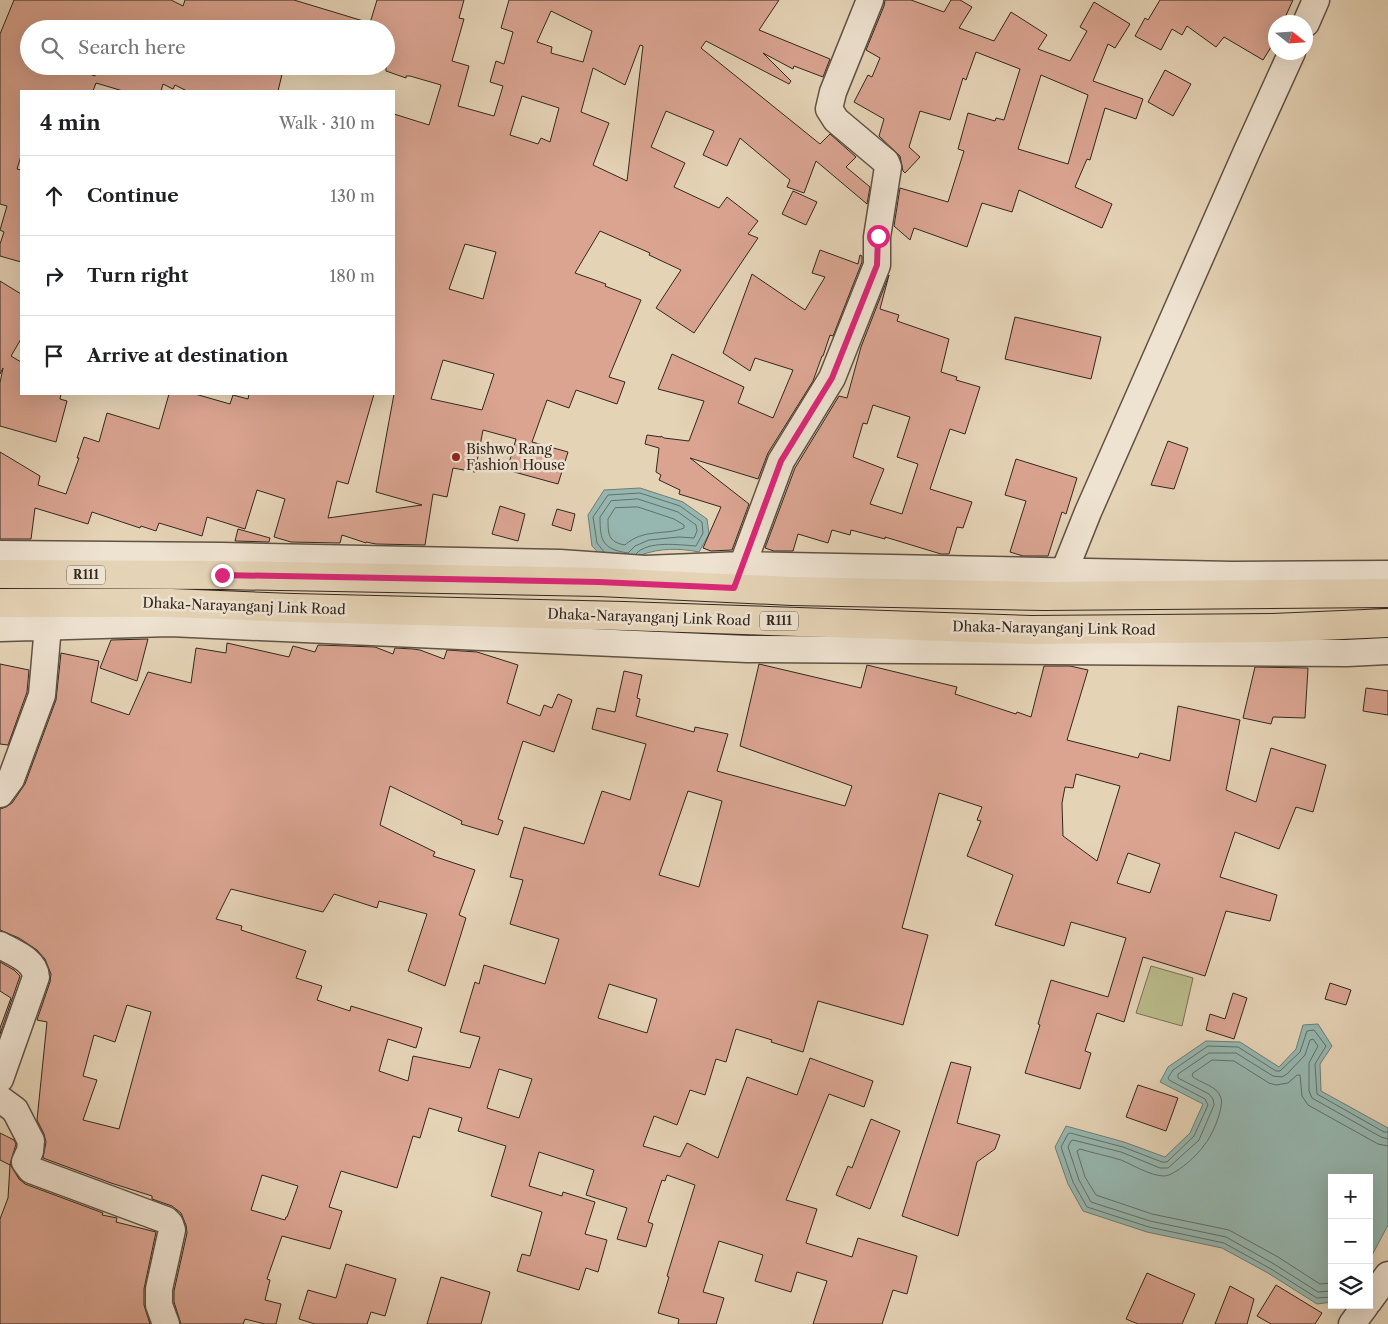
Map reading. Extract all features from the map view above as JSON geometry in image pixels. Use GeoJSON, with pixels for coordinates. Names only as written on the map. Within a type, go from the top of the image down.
{"type":"FeatureCollection","features":[{"type":"Feature","properties":{"kind":"main road","name":"Dhaka-Narayanganj Link Road"},"geometry":{"type":"LineString","coordinates":[[0,574],[172,575],[222,565],[599,582],[738,577],[792,591],[1045,596],[1388,593]]}},
{"type":"Feature","properties":{"kind":"main road","name":"Dhaka-Narayanganj Link Road"},"geometry":{"type":"LineString","coordinates":[[0,603],[171,603],[222,615],[292,608],[624,616],[1031,630],[1273,628],[1388,623]]}},
{"type":"Feature","properties":{"kind":"street"},"geometry":{"type":"LineString","coordinates":[[870,0],[833,92],[829,109],[836,120],[886,162],[888,167],[878,236],[877,265],[832,378],[781,461],[738,577],[1064,572],[1232,575],[1388,574]]}},
{"type":"Feature","properties":{"kind":"street"},"geometry":{"type":"LineString","coordinates":[[1309,15],[1316,0]]}},
{"type":"Feature","properties":{"kind":"street"},"geometry":{"type":"LineString","coordinates":[[1064,572],[1187,287],[1288,60]]}},
{"type":"Feature","properties":{"kind":"street"},"geometry":{"type":"LineString","coordinates":[[0,554],[222,565]]}},
{"type":"Feature","properties":{"kind":"street"},"geometry":{"type":"LineString","coordinates":[[0,628],[170,623],[222,615],[747,649],[1388,652]]}},
{"type":"Feature","properties":{"kind":"street"},"geometry":{"type":"LineString","coordinates":[[0,794],[12,779],[42,694],[48,626]]}},
{"type":"Feature","properties":{"kind":"street"},"geometry":{"type":"LineString","coordinates":[[0,945],[32,963],[36,970],[36,977],[0,1079]]}},
{"type":"Feature","properties":{"kind":"street"},"geometry":{"type":"LineString","coordinates":[[0,1098],[14,1110],[31,1141],[25,1162],[31,1170],[166,1220],[170,1224],[172,1230],[159,1289],[159,1304],[166,1324]]}},
{"type":"Feature","properties":{"kind":"street"},"geometry":{"type":"LineString","coordinates":[[1373,1295],[1388,1275]]}},
{"type":"Feature","properties":{"kind":"street"},"geometry":{"type":"LineString","coordinates":[[1352,1324],[1363,1309]]}},
{"type":"Feature","properties":{"kind":"green space"},"geometry":{"type":"Polygon","coordinates":[[[1151,966],[1193,978],[1182,1026],[1136,1013],[1151,966]]]}},
{"type":"Feature","properties":{"kind":"water"},"geometry":{"type":"Polygon","coordinates":[[[640,488],[683,502],[707,519],[709,534],[699,552],[677,549],[655,551],[641,555],[635,566],[605,560],[592,546],[588,515],[604,490],[640,488]]]}},
{"type":"Feature","properties":{"kind":"water"},"geometry":{"type":"Polygon","coordinates":[[[1318,1024],[1332,1046],[1320,1064],[1321,1091],[1388,1128],[1388,1225],[1373,1253],[1373,1174],[1328,1174],[1328,1303],[1317,1304],[1268,1273],[1222,1248],[1147,1232],[1083,1211],[1068,1184],[1055,1147],[1066,1126],[1124,1142],[1165,1157],[1190,1133],[1203,1104],[1160,1082],[1168,1067],[1206,1041],[1240,1042],[1279,1067],[1296,1049],[1303,1025],[1318,1024]]]}},
{"type":"Feature","properties":{"kind":"building"},"geometry":{"type":"Polygon","coordinates":[[[14,0],[171,0],[183,6],[185,0],[294,0],[360,20],[20,20],[20,75],[282,75],[278,90],[185,90],[175,85],[173,89],[163,84],[161,90],[120,90],[96,83],[93,90],[20,90],[20,159],[17,169],[20,170],[20,262],[0,256],[0,244],[4,232],[0,230],[7,206],[0,204],[0,34],[14,0]]]}},
{"type":"Feature","properties":{"kind":"building"},"geometry":{"type":"Polygon","coordinates":[[[377,0],[464,0],[459,18],[464,19],[452,61],[469,66],[458,106],[494,116],[503,86],[490,82],[496,61],[504,64],[513,32],[501,28],[509,0],[779,0],[759,30],[830,59],[823,77],[794,66],[793,69],[763,53],[791,81],[789,84],[706,41],[701,48],[820,144],[830,134],[856,157],[846,167],[870,187],[867,204],[816,161],[804,193],[787,187],[790,180],[740,138],[727,166],[703,155],[714,131],[666,111],[651,147],[685,163],[674,187],[719,208],[727,197],[758,221],[748,234],[758,238],[694,333],[656,308],[681,270],[649,255],[650,253],[600,231],[575,273],[606,284],[605,286],[641,300],[609,377],[625,382],[617,404],[576,390],[569,408],[547,400],[532,442],[568,452],[558,484],[507,470],[516,439],[483,430],[475,472],[453,468],[447,497],[433,494],[425,545],[366,543],[342,535],[340,543],[291,542],[274,537],[285,499],[257,490],[245,529],[207,517],[202,536],[159,523],[156,531],[141,526],[140,528],[92,512],[88,524],[35,508],[31,539],[0,539],[0,452],[40,476],[38,485],[66,494],[79,458],[77,458],[84,437],[99,442],[107,413],[159,429],[169,395],[198,395],[230,404],[233,395],[248,399],[249,395],[374,395],[348,484],[337,481],[328,518],[422,505],[376,492],[395,395],[395,114],[429,125],[441,85],[410,76],[406,76],[406,78],[395,74],[395,20],[371,20],[377,0]],[[551,11],[537,42],[552,47],[551,53],[583,62],[592,31],[551,11]],[[640,45],[625,85],[593,68],[581,112],[609,123],[593,165],[627,181],[643,46],[640,45]],[[522,96],[510,135],[538,144],[541,138],[550,142],[559,108],[522,96]],[[465,244],[449,289],[483,299],[496,252],[465,244]],[[443,360],[431,399],[482,410],[494,374],[443,360]]]}},
{"type":"Feature","properties":{"kind":"building"},"geometry":{"type":"Polygon","coordinates":[[[885,0],[911,0],[944,12],[951,0],[960,0],[972,7],[959,28],[994,41],[1011,12],[1047,35],[1038,49],[1070,61],[1087,31],[1080,27],[1094,2],[1130,24],[1115,48],[1108,44],[1093,81],[1143,99],[1136,119],[1105,108],[1090,160],[1087,159],[1075,187],[1112,204],[1102,228],[1019,190],[1012,212],[982,203],[967,247],[914,228],[910,240],[894,226],[900,188],[948,202],[964,151],[958,149],[968,113],[995,121],[996,118],[1004,120],[1020,69],[976,52],[966,80],[963,78],[950,120],[920,111],[909,147],[920,157],[905,173],[900,156],[879,136],[884,119],[854,102],[868,75],[872,77],[880,58],[866,50],[885,0]],[[1041,75],[1018,149],[1068,164],[1088,95],[1041,75]]]}},
{"type":"Feature","properties":{"kind":"building"},"geometry":{"type":"Polygon","coordinates":[[[1160,0],[1293,0],[1286,15],[1268,15],[1268,52],[1263,60],[1224,37],[1216,47],[1187,26],[1182,35],[1172,29],[1161,50],[1135,36],[1145,18],[1148,20],[1160,0]]]}},
{"type":"Feature","properties":{"kind":"building"},"geometry":{"type":"Polygon","coordinates":[[[1165,70],[1191,84],[1173,116],[1148,102],[1165,70]]]}},
{"type":"Feature","properties":{"kind":"building"},"geometry":{"type":"Polygon","coordinates":[[[793,191],[817,202],[806,225],[782,214],[793,191]]]}},
{"type":"Feature","properties":{"kind":"building"},"geometry":{"type":"Polygon","coordinates":[[[820,250],[858,264],[860,255],[862,256],[862,262],[833,336],[830,335],[813,381],[768,453],[758,479],[690,458],[749,504],[732,550],[711,551],[703,548],[721,507],[679,494],[680,490],[659,480],[661,475],[656,472],[659,448],[645,444],[647,435],[689,441],[704,401],[658,389],[672,354],[744,387],[738,403],[773,418],[793,370],[755,358],[750,371],[723,353],[752,274],[805,310],[825,277],[812,273],[820,250]]]}},
{"type":"Feature","properties":{"kind":"building"},"geometry":{"type":"Polygon","coordinates":[[[889,275],[880,309],[899,315],[897,321],[949,339],[941,372],[957,377],[956,380],[980,387],[965,434],[950,429],[930,489],[972,502],[963,528],[957,527],[949,554],[941,554],[885,537],[885,539],[851,530],[850,535],[832,530],[828,543],[798,534],[793,551],[774,551],[765,548],[795,468],[839,396],[847,398],[861,347],[889,275]],[[873,405],[867,424],[863,423],[853,457],[884,469],[870,504],[902,514],[918,464],[897,457],[910,417],[873,405]]]}},
{"type":"Feature","properties":{"kind":"building"},"geometry":{"type":"Polygon","coordinates":[[[0,281],[20,293],[20,341],[11,356],[20,361],[20,395],[61,395],[60,399],[67,401],[56,442],[0,426],[0,383],[3,368],[0,374],[0,281]]]}},
{"type":"Feature","properties":{"kind":"building"},"geometry":{"type":"Polygon","coordinates":[[[1015,317],[1101,337],[1091,379],[1005,359],[1015,317]]]}},
{"type":"Feature","properties":{"kind":"building"},"geometry":{"type":"Polygon","coordinates":[[[1168,441],[1188,448],[1174,489],[1151,485],[1168,441]]]}},
{"type":"Feature","properties":{"kind":"building"},"geometry":{"type":"Polygon","coordinates":[[[1016,459],[1077,478],[1066,514],[1062,512],[1048,556],[1023,556],[1010,552],[1026,501],[1005,495],[1016,459]]]}},
{"type":"Feature","properties":{"kind":"building"},"geometry":{"type":"Polygon","coordinates":[[[500,506],[525,514],[518,541],[492,534],[500,506]]]}},
{"type":"Feature","properties":{"kind":"building"},"geometry":{"type":"Polygon","coordinates":[[[557,509],[575,514],[571,531],[552,525],[557,509]]]}},
{"type":"Feature","properties":{"kind":"building"},"geometry":{"type":"Polygon","coordinates":[[[238,529],[270,538],[269,542],[235,541],[238,529]]]}},
{"type":"Feature","properties":{"kind":"building"},"geometry":{"type":"Polygon","coordinates":[[[148,639],[137,681],[100,668],[111,640],[148,639]]]}},
{"type":"Feature","properties":{"kind":"building"},"geometry":{"type":"Polygon","coordinates":[[[227,643],[289,657],[293,646],[315,652],[318,645],[375,647],[393,654],[395,648],[413,649],[444,659],[447,650],[477,652],[518,665],[507,703],[540,716],[544,705],[552,708],[558,694],[572,700],[554,752],[523,741],[498,819],[503,821],[498,835],[461,824],[462,821],[390,786],[380,825],[435,852],[433,856],[475,870],[459,915],[466,918],[445,986],[408,971],[427,914],[379,901],[377,908],[334,894],[323,912],[231,889],[216,919],[242,926],[241,930],[306,951],[296,978],[322,986],[317,1000],[350,1011],[351,1006],[422,1028],[416,1048],[388,1039],[379,1071],[408,1081],[413,1056],[470,1068],[480,1037],[460,1032],[475,982],[479,984],[484,965],[545,984],[559,939],[510,924],[523,880],[510,877],[524,827],[584,844],[602,791],[630,800],[646,744],[592,729],[597,708],[615,712],[624,671],[642,675],[637,698],[640,699],[636,716],[694,732],[695,727],[728,734],[717,771],[845,806],[852,786],[740,746],[759,664],[861,688],[867,665],[957,687],[955,694],[1031,717],[1044,666],[1070,666],[1088,670],[1067,740],[1138,758],[1140,753],[1170,761],[1178,706],[1240,720],[1226,790],[1256,802],[1271,748],[1326,765],[1313,812],[1296,807],[1279,849],[1235,832],[1220,877],[1277,895],[1270,921],[1226,911],[1205,976],[1143,957],[1124,1022],[1097,1013],[1085,1051],[1091,1053],[1080,1089],[1025,1073],[1040,1025],[1038,1024],[1051,980],[1108,997],[1126,938],[1071,922],[1064,946],[995,925],[1013,875],[967,856],[981,821],[977,820],[982,807],[939,793],[902,928],[928,935],[903,1025],[818,1001],[803,1052],[736,1029],[726,1062],[716,1059],[705,1095],[690,1090],[677,1125],[654,1116],[643,1146],[680,1157],[687,1143],[718,1158],[747,1077],[797,1095],[810,1058],[873,1081],[864,1107],[829,1094],[786,1200],[817,1209],[806,1243],[852,1257],[858,1238],[917,1256],[907,1294],[893,1290],[882,1324],[813,1324],[827,1281],[797,1272],[791,1292],[755,1281],[763,1255],[719,1241],[703,1292],[724,1298],[716,1324],[678,1324],[679,1319],[658,1313],[669,1277],[667,1276],[695,1185],[667,1175],[665,1181],[662,1180],[648,1222],[653,1224],[646,1247],[617,1239],[627,1208],[586,1195],[594,1170],[539,1152],[529,1186],[562,1196],[563,1192],[595,1202],[585,1234],[607,1240],[598,1272],[586,1268],[579,1290],[517,1271],[522,1254],[530,1256],[542,1212],[491,1196],[506,1146],[458,1131],[462,1118],[429,1108],[420,1138],[413,1136],[397,1188],[341,1171],[329,1207],[342,1211],[330,1249],[282,1236],[267,1279],[270,1280],[265,1300],[281,1304],[276,1324],[265,1324],[245,1319],[243,1324],[181,1324],[174,1302],[174,1291],[187,1233],[181,1213],[172,1206],[152,1199],[152,1196],[43,1158],[46,1142],[37,1120],[47,1022],[37,1020],[51,974],[45,959],[37,950],[19,938],[0,930],[0,809],[12,803],[25,784],[56,700],[61,653],[99,661],[91,702],[129,715],[148,672],[191,683],[196,648],[226,653],[227,643]],[[1076,774],[1073,788],[1065,787],[1062,803],[1063,836],[1097,861],[1120,786],[1076,774]],[[688,791],[659,875],[699,887],[722,801],[688,791]],[[1128,853],[1117,883],[1150,893],[1160,864],[1128,853]],[[609,984],[598,1018],[647,1033],[657,999],[609,984]],[[127,1005],[115,1042],[94,1035],[83,1076],[97,1080],[83,1120],[119,1129],[151,1012],[127,1005]],[[499,1069],[487,1108],[519,1118],[532,1079],[499,1069]],[[262,1175],[251,1210],[285,1220],[298,1186],[262,1175]]]}},
{"type":"Feature","properties":{"kind":"building"},"geometry":{"type":"Polygon","coordinates":[[[0,664],[29,670],[27,692],[8,745],[0,744],[0,664]]]}},
{"type":"Feature","properties":{"kind":"building"},"geometry":{"type":"Polygon","coordinates":[[[1255,667],[1308,668],[1305,718],[1273,717],[1271,724],[1243,718],[1255,667]]]}},
{"type":"Feature","properties":{"kind":"building"},"geometry":{"type":"Polygon","coordinates":[[[1366,688],[1388,691],[1388,715],[1363,711],[1366,688]]]}},
{"type":"Feature","properties":{"kind":"building"},"geometry":{"type":"Polygon","coordinates":[[[0,962],[20,976],[0,1034],[0,1028],[11,998],[0,991],[0,962]]]}},
{"type":"Feature","properties":{"kind":"building"},"geometry":{"type":"Polygon","coordinates":[[[1330,983],[1351,990],[1346,1005],[1325,999],[1330,983]]]}},
{"type":"Feature","properties":{"kind":"building"},"geometry":{"type":"Polygon","coordinates":[[[1233,993],[1247,998],[1234,1039],[1206,1030],[1210,1014],[1225,1019],[1233,993]]]}},
{"type":"Feature","properties":{"kind":"building"},"geometry":{"type":"Polygon","coordinates":[[[951,1062],[971,1067],[957,1123],[1000,1135],[995,1149],[977,1162],[958,1236],[902,1216],[951,1062]]]}},
{"type":"Feature","properties":{"kind":"building"},"geometry":{"type":"Polygon","coordinates":[[[1138,1085],[1178,1098],[1166,1131],[1126,1117],[1138,1085]]]}},
{"type":"Feature","properties":{"kind":"building"},"geometry":{"type":"Polygon","coordinates":[[[871,1119],[900,1131],[870,1209],[836,1195],[848,1166],[852,1168],[871,1119]]]}},
{"type":"Feature","properties":{"kind":"building"},"geometry":{"type":"Polygon","coordinates":[[[0,1133],[14,1140],[16,1144],[10,1164],[19,1179],[25,1184],[103,1213],[102,1215],[117,1218],[116,1222],[156,1232],[144,1289],[144,1305],[150,1324],[0,1324],[0,1219],[8,1198],[10,1165],[0,1160],[0,1133]]]}},
{"type":"Feature","properties":{"kind":"building"},"geometry":{"type":"Polygon","coordinates":[[[346,1264],[396,1279],[385,1316],[371,1312],[367,1324],[315,1324],[299,1319],[308,1290],[336,1298],[346,1264]]]}},
{"type":"Feature","properties":{"kind":"building"},"geometry":{"type":"Polygon","coordinates":[[[1147,1273],[1195,1294],[1182,1324],[1138,1324],[1126,1319],[1147,1273]]]}},
{"type":"Feature","properties":{"kind":"building"},"geometry":{"type":"Polygon","coordinates":[[[441,1277],[490,1292],[481,1324],[427,1324],[441,1277]]]}},
{"type":"Feature","properties":{"kind":"building"},"geometry":{"type":"Polygon","coordinates":[[[1276,1285],[1322,1313],[1315,1324],[1271,1324],[1257,1316],[1276,1285]]]}},
{"type":"Feature","properties":{"kind":"building"},"geometry":{"type":"Polygon","coordinates":[[[1230,1286],[1254,1299],[1247,1324],[1215,1324],[1230,1286]]]}},
{"type":"Feature","properties":{"kind":"place","name":"Bishwo Rang Fashion House"},"geometry":{"type":"Point","coordinates":[456,457]}},
{"type":"Feature","properties":{"kind":"route"},"geometry":{"type":"LineString","coordinates":[[222,575],[599,582],[734,588],[781,461],[832,378],[853,329],[877,265],[878,236]]}}]}
